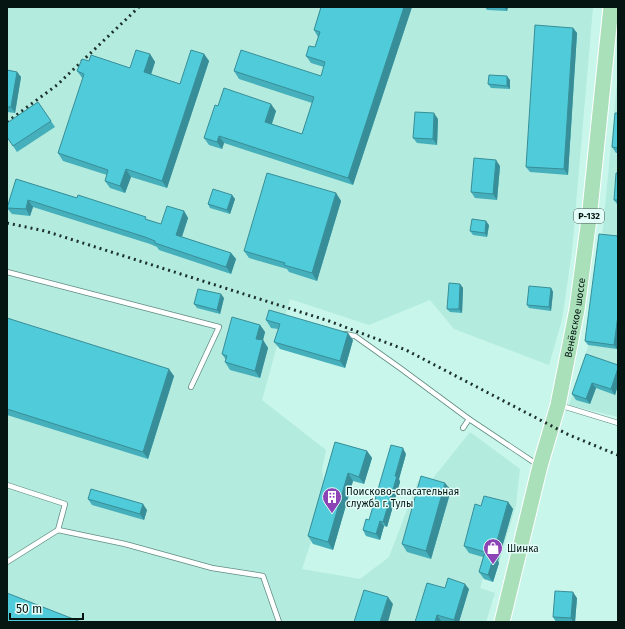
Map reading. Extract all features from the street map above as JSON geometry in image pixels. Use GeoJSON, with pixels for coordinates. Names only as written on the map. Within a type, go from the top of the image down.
{"type":"FeatureCollection","features":[{"type":"Feature","properties":{"kind":"main road","name":"Венёвское шоссе"},"geometry":{"type":"LineString","coordinates":[[502,622],[540,466],[558,405],[577,309],[589,219],[611,7]]}},
{"type":"Feature","properties":{"kind":"lane"},"geometry":{"type":"LineString","coordinates":[[7,272],[219,327],[191,386]]}},
{"type":"Feature","properties":{"kind":"lane"},"geometry":{"type":"LineString","coordinates":[[340,332],[354,336],[469,419],[540,466]]}},
{"type":"Feature","properties":{"kind":"lane"},"geometry":{"type":"LineString","coordinates":[[558,405],[618,423]]}},
{"type":"Feature","properties":{"kind":"lane"},"geometry":{"type":"LineString","coordinates":[[462,428],[469,419]]}},
{"type":"Feature","properties":{"kind":"lane"},"geometry":{"type":"LineString","coordinates":[[7,485],[65,504],[58,530],[7,562]]}},
{"type":"Feature","properties":{"kind":"lane"},"geometry":{"type":"LineString","coordinates":[[58,530],[125,544],[212,568],[263,576],[279,622]]}},
{"type":"Feature","properties":{"kind":"shaded area"},"geometry":{"type":"Polygon","coordinates":[[[7,7],[593,7],[572,251],[562,320],[549,365],[454,329],[430,300],[369,325],[290,299],[262,400],[326,450],[322,469],[326,497],[302,569],[360,579],[389,557],[418,481],[430,482],[470,432],[520,469],[516,505],[499,563],[489,559],[480,588],[495,593],[486,622],[7,622],[7,7]]]}},
{"type":"Feature","properties":{"kind":"shaded area"},"geometry":{"type":"Polygon","coordinates":[[[618,72],[618,417],[569,405],[593,331],[618,72]]]}},
{"type":"Feature","properties":{"kind":"building"},"geometry":{"type":"Polygon","coordinates":[[[321,7],[404,7],[348,178],[219,136],[217,142],[204,138],[215,105],[218,106],[224,88],[271,104],[265,122],[302,134],[314,97],[234,71],[241,50],[321,76],[325,62],[306,56],[309,46],[315,47],[320,32],[314,30],[321,7]]]}},
{"type":"Feature","properties":{"kind":"building"},"geometry":{"type":"Polygon","coordinates":[[[535,25],[573,28],[564,169],[526,167],[535,25]]]}},
{"type":"Feature","properties":{"kind":"building"},"geometry":{"type":"Polygon","coordinates":[[[136,50],[150,54],[144,72],[180,84],[191,50],[204,54],[162,181],[126,169],[120,186],[105,181],[108,170],[58,153],[84,74],[77,71],[82,59],[89,61],[91,55],[130,68],[136,50]]]}},
{"type":"Feature","properties":{"kind":"building"},"geometry":{"type":"Polygon","coordinates":[[[7,70],[17,72],[11,107],[7,107],[7,70]]]}},
{"type":"Feature","properties":{"kind":"building"},"geometry":{"type":"Polygon","coordinates":[[[489,75],[507,76],[507,86],[488,84],[489,75]]]}},
{"type":"Feature","properties":{"kind":"building"},"geometry":{"type":"Polygon","coordinates":[[[38,102],[51,121],[13,146],[7,137],[7,123],[38,102]]]}},
{"type":"Feature","properties":{"kind":"building"},"geometry":{"type":"Polygon","coordinates":[[[415,112],[434,113],[433,139],[413,138],[415,112]]]}},
{"type":"Feature","properties":{"kind":"building"},"geometry":{"type":"Polygon","coordinates":[[[615,113],[618,113],[618,148],[612,147],[615,113]]]}},
{"type":"Feature","properties":{"kind":"building"},"geometry":{"type":"Polygon","coordinates":[[[474,158],[496,160],[493,194],[471,192],[474,158]]]}},
{"type":"Feature","properties":{"kind":"building"},"geometry":{"type":"Polygon","coordinates":[[[267,173],[336,193],[312,273],[284,265],[285,263],[244,251],[267,173]]]}},
{"type":"Feature","properties":{"kind":"building"},"geometry":{"type":"Polygon","coordinates":[[[616,173],[618,173],[618,200],[614,200],[616,173]]]}},
{"type":"Feature","properties":{"kind":"building"},"geometry":{"type":"Polygon","coordinates":[[[16,179],[77,198],[78,195],[146,217],[145,219],[161,224],[167,206],[184,211],[176,235],[231,253],[226,267],[155,243],[155,241],[145,237],[28,200],[26,209],[7,208],[16,179]]]}},
{"type":"Feature","properties":{"kind":"building"},"geometry":{"type":"Polygon","coordinates":[[[213,189],[232,195],[227,210],[208,204],[213,189]]]}},
{"type":"Feature","properties":{"kind":"building"},"geometry":{"type":"Polygon","coordinates":[[[472,219],[486,221],[485,233],[470,231],[472,219]]]}},
{"type":"Feature","properties":{"kind":"building"},"geometry":{"type":"Polygon","coordinates":[[[599,234],[618,236],[618,315],[614,345],[585,341],[599,234]]]}},
{"type":"Feature","properties":{"kind":"building"},"geometry":{"type":"Polygon","coordinates":[[[449,283],[460,284],[459,309],[447,309],[449,283]]]}},
{"type":"Feature","properties":{"kind":"building"},"geometry":{"type":"Polygon","coordinates":[[[529,286],[551,288],[549,307],[527,305],[529,286]]]}},
{"type":"Feature","properties":{"kind":"building"},"geometry":{"type":"Polygon","coordinates":[[[198,289],[221,294],[217,310],[194,304],[198,289]]]}},
{"type":"Feature","properties":{"kind":"building"},"geometry":{"type":"Polygon","coordinates":[[[269,310],[348,333],[340,361],[274,342],[280,324],[266,320],[269,310]]]}},
{"type":"Feature","properties":{"kind":"building"},"geometry":{"type":"Polygon","coordinates":[[[232,317],[260,325],[256,339],[263,340],[255,371],[225,362],[227,356],[222,354],[232,317]]]}},
{"type":"Feature","properties":{"kind":"building"},"geometry":{"type":"Polygon","coordinates":[[[7,318],[169,369],[143,452],[7,409],[7,318]]]}},
{"type":"Feature","properties":{"kind":"building"},"geometry":{"type":"Polygon","coordinates":[[[586,354],[618,365],[618,368],[611,389],[592,383],[586,399],[572,394],[586,354]]]}},
{"type":"Feature","properties":{"kind":"building","name":"Поисково-спасательная служба г. Тулы"},"geometry":{"type":"Polygon","coordinates":[[[335,442],[367,451],[359,477],[348,473],[328,542],[308,536],[335,442]]]}},
{"type":"Feature","properties":{"kind":"building"},"geometry":{"type":"Polygon","coordinates":[[[391,445],[403,448],[395,476],[397,476],[383,522],[380,521],[376,534],[363,530],[366,519],[369,520],[391,445]]]}},
{"type":"Feature","properties":{"kind":"building"},"geometry":{"type":"Polygon","coordinates":[[[421,476],[445,483],[426,551],[402,544],[421,476]]]}},
{"type":"Feature","properties":{"kind":"building"},"geometry":{"type":"Polygon","coordinates":[[[91,489],[143,504],[140,514],[88,499],[91,489]]]}},
{"type":"Feature","properties":{"kind":"building"},"geometry":{"type":"Polygon","coordinates":[[[484,496],[508,502],[488,575],[479,572],[485,552],[464,546],[475,504],[481,506],[484,496]]]}},
{"type":"Feature","properties":{"kind":"building"},"geometry":{"type":"Polygon","coordinates":[[[448,578],[465,584],[454,620],[437,615],[435,622],[415,622],[427,583],[445,588],[448,578]]]}},
{"type":"Feature","properties":{"kind":"building"},"geometry":{"type":"Polygon","coordinates":[[[364,590],[388,597],[380,622],[354,622],[364,590]]]}},
{"type":"Feature","properties":{"kind":"building"},"geometry":{"type":"Polygon","coordinates":[[[555,591],[573,592],[571,618],[553,617],[555,591]]]}},
{"type":"Feature","properties":{"kind":"building"},"geometry":{"type":"Polygon","coordinates":[[[7,593],[81,622],[7,622],[7,593]]]}},
{"type":"Feature","properties":{"kind":"railway"},"geometry":{"type":"LineString","coordinates":[[7,122],[57,85],[139,7]]}},
{"type":"Feature","properties":{"kind":"railway"},"geometry":{"type":"LineString","coordinates":[[7,223],[45,231],[329,321],[406,350],[569,435],[618,455]]}},
{"type":"Feature","properties":{"kind":"place","name":"Поисково-спасательная служба г. Тулы"},"geometry":{"type":"Point","coordinates":[332,514]}},
{"type":"Feature","properties":{"kind":"place","name":"Шинка"},"geometry":{"type":"Point","coordinates":[493,565]}}]}
